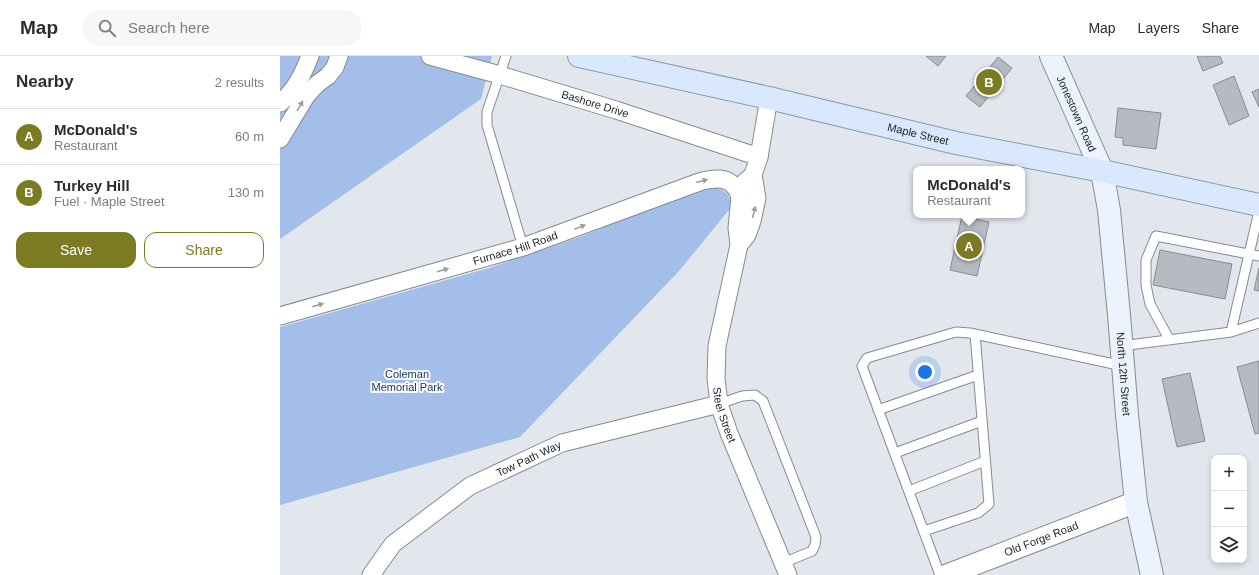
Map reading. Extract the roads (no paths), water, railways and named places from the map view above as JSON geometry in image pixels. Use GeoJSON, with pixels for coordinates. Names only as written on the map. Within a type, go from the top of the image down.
{"type":"FeatureCollection","features":[{"type":"Feature","properties":{"kind":"main road","name":"Maple Street"},"geometry":{"type":"LineString","coordinates":[[580,56],[769,98],[956,143],[1102,171],[1259,205]]}},
{"type":"Feature","properties":{"kind":"main road","name":"Jonestown Road"},"geometry":{"type":"LineString","coordinates":[[1051,56],[1102,171]]}},
{"type":"Feature","properties":{"kind":"main road","name":"North 12th Street"},"geometry":{"type":"LineString","coordinates":[[1102,171],[1108,210],[1136,502],[1152,575]]}},
{"type":"Feature","properties":{"kind":"street"},"geometry":{"type":"LineString","coordinates":[[280,103],[290,95],[303,73],[310,56]]}},
{"type":"Feature","properties":{"kind":"street"},"geometry":{"type":"LineString","coordinates":[[283,128],[306,96],[317,84],[328,76],[335,66],[339,56]]}},
{"type":"Feature","properties":{"kind":"street","name":"Bashore Drive"},"geometry":{"type":"LineString","coordinates":[[430,56],[500,75],[616,110],[759,157]]}},
{"type":"Feature","properties":{"kind":"street","name":"Steel Street"},"geometry":{"type":"LineString","coordinates":[[769,98],[759,157],[753,175],[745,182],[740,196],[737,228],[739,245],[717,346],[716,378],[719,404],[729,433],[786,569]]}},
{"type":"Feature","properties":{"kind":"street","name":"Steel Street"},"geometry":{"type":"LineString","coordinates":[[739,245],[747,235],[758,198],[753,175]]}},
{"type":"Feature","properties":{"kind":"street","name":"Furnace Hill Road"},"geometry":{"type":"LineString","coordinates":[[280,316],[523,247],[702,181],[714,178],[732,182],[737,188],[740,196]]}},
{"type":"Feature","properties":{"kind":"street","name":"Tow Path Way"},"geometry":{"type":"LineString","coordinates":[[371,575],[393,544],[470,486],[562,442],[719,404]]}},
{"type":"Feature","properties":{"kind":"street","name":"Old Forge Road"},"geometry":{"type":"LineString","coordinates":[[947,575],[1136,502]]}},
{"type":"Feature","properties":{"kind":"lane"},"geometry":{"type":"LineString","coordinates":[[506,56],[487,112],[487,125],[523,247]]}},
{"type":"Feature","properties":{"kind":"lane"},"geometry":{"type":"LineString","coordinates":[[1231,332],[1259,211]]}},
{"type":"Feature","properties":{"kind":"lane"},"geometry":{"type":"LineString","coordinates":[[1169,340],[1150,304],[1146,285],[1146,260],[1156,236],[1259,256]]}},
{"type":"Feature","properties":{"kind":"lane"},"geometry":{"type":"LineString","coordinates":[[940,575],[862,366],[867,358],[956,332],[1122,356],[1169,340],[1231,332],[1259,323]]}},
{"type":"Feature","properties":{"kind":"lane"},"geometry":{"type":"LineString","coordinates":[[924,530],[978,513],[989,504],[975,334]]}},
{"type":"Feature","properties":{"kind":"lane"},"geometry":{"type":"LineString","coordinates":[[878,410],[978,375]]}},
{"type":"Feature","properties":{"kind":"lane"},"geometry":{"type":"LineString","coordinates":[[719,404],[742,396],[755,395],[763,401],[816,537],[812,551],[786,569]]}},
{"type":"Feature","properties":{"kind":"lane"},"geometry":{"type":"LineString","coordinates":[[894,453],[982,421]]}},
{"type":"Feature","properties":{"kind":"lane"},"geometry":{"type":"LineString","coordinates":[[909,491],[985,461]]}},
{"type":"Feature","properties":{"kind":"place","name":"Turkey Hill"},"geometry":{"type":"Point","coordinates":[989,82]}},
{"type":"Feature","properties":{"kind":"place","name":"McDonald's"},"geometry":{"type":"Point","coordinates":[969,246]}},
{"type":"Feature","properties":{"kind":"park label","name":"Coleman Memorial Park"},"geometry":{"type":"Point","coordinates":[407,380]}}]}
